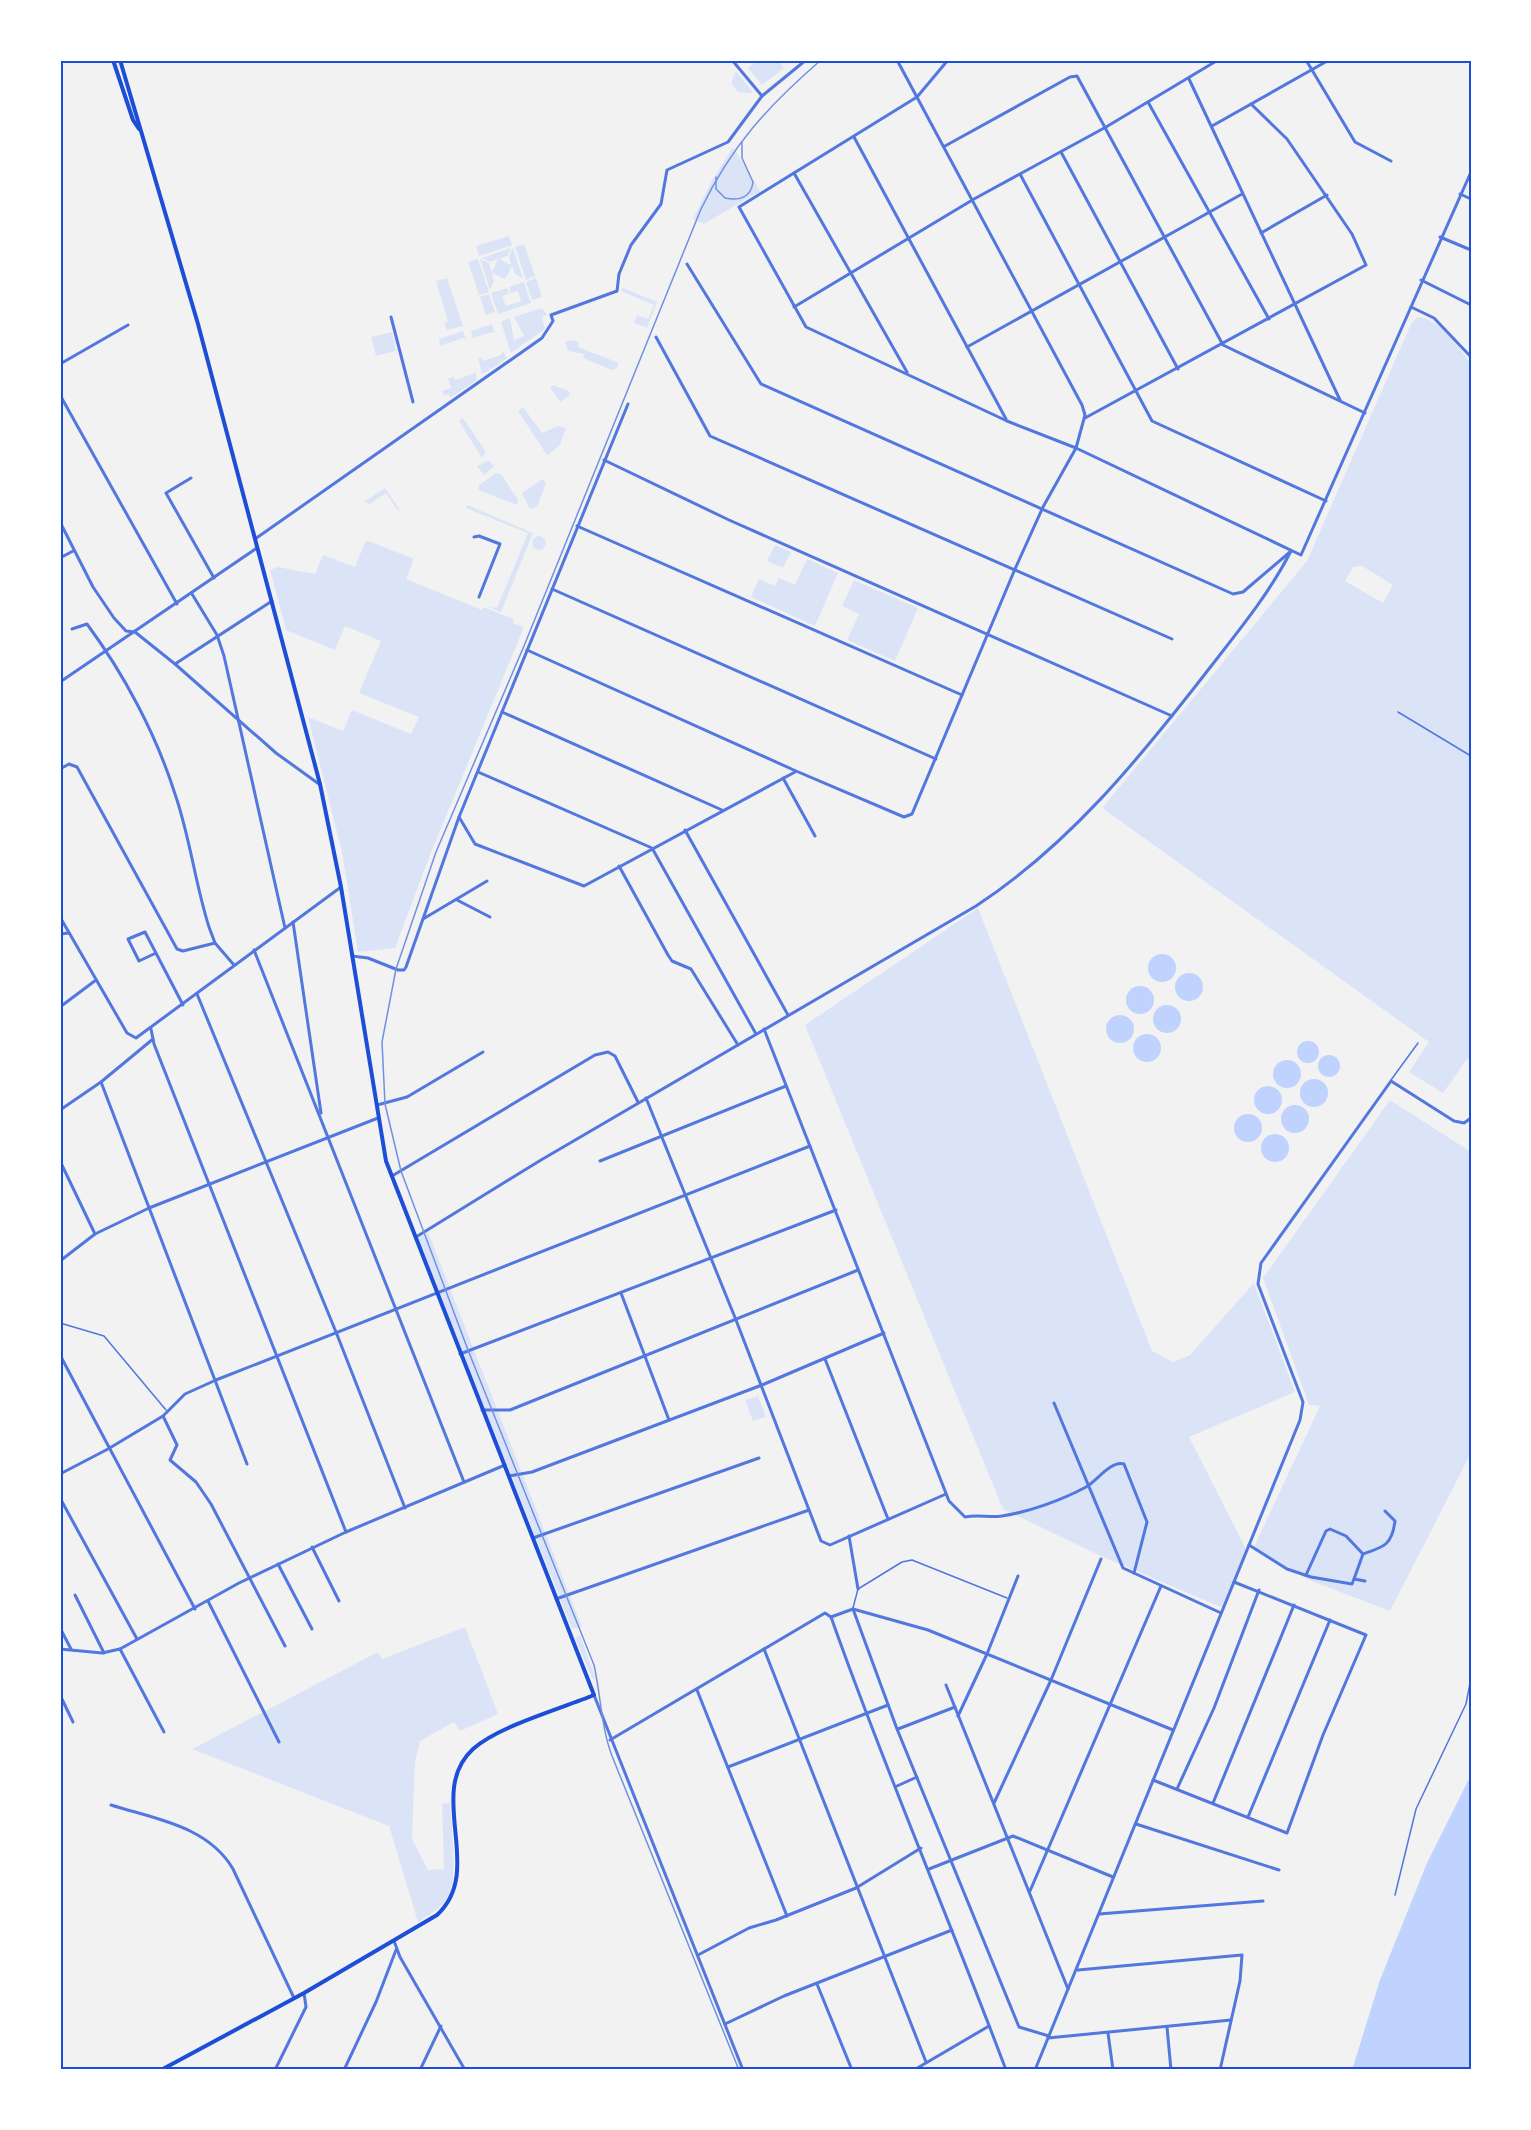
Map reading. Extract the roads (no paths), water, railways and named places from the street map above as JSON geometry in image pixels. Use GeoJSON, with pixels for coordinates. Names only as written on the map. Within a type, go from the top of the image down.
{"type":"FeatureCollection","features":[{"type":"Feature","properties":{"kind":"main road"},"geometry":{"type":"LineString","coordinates":[[113,60],[132,120],[139,130]]}},
{"type":"Feature","properties":{"kind":"main road"},"geometry":{"type":"LineString","coordinates":[[120,60],[198,324],[320,784],[341,888],[378,1118],[391,1177],[594,1695],[489,1738],[466,1757],[458,1772],[454,1789],[458,1874],[455,1889],[447,1905],[437,1915],[304,1993],[161,2070]]}},
{"type":"Feature","properties":{"kind":"street"},"geometry":{"type":"LineString","coordinates":[[732,60],[762,96]]}},
{"type":"Feature","properties":{"kind":"street"},"geometry":{"type":"LineString","coordinates":[[255,539],[542,338],[553,321],[551,315],[617,291],[619,274],[631,245],[661,204],[667,170],[728,142],[762,96],[806,60]]}},
{"type":"Feature","properties":{"kind":"street"},"geometry":{"type":"LineString","coordinates":[[527,650],[795,771],[904,817],[913,811],[1015,569],[1043,507],[1076,448],[1085,418],[1082,405],[1033,309],[897,60]]}},
{"type":"Feature","properties":{"kind":"street"},"geometry":{"type":"LineString","coordinates":[[948,60],[917,97],[739,207],[807,327],[1007,421],[1076,448],[1301,555],[1440,237],[1471,172]]}},
{"type":"Feature","properties":{"kind":"street"},"geometry":{"type":"LineString","coordinates":[[794,307],[974,199],[1106,127],[1190,79],[1218,60]]}},
{"type":"Feature","properties":{"kind":"street"},"geometry":{"type":"LineString","coordinates":[[1306,60],[1355,142],[1391,161]]}},
{"type":"Feature","properties":{"kind":"street"},"geometry":{"type":"LineString","coordinates":[[1212,126],[1329,60]]}},
{"type":"Feature","properties":{"kind":"street"},"geometry":{"type":"LineString","coordinates":[[945,146],[1074,75],[1079,77],[1222,345],[1365,413]]}},
{"type":"Feature","properties":{"kind":"street"},"geometry":{"type":"LineString","coordinates":[[1190,79],[1340,400]]}},
{"type":"Feature","properties":{"kind":"street"},"geometry":{"type":"LineString","coordinates":[[1148,102],[1269,319]]}},
{"type":"Feature","properties":{"kind":"street"},"geometry":{"type":"LineString","coordinates":[[1085,418],[1366,265],[1352,234],[1287,139],[1251,104]]}},
{"type":"Feature","properties":{"kind":"street"},"geometry":{"type":"LineString","coordinates":[[854,137],[1007,421]]}},
{"type":"Feature","properties":{"kind":"street"},"geometry":{"type":"LineString","coordinates":[[1061,152],[1178,369]]}},
{"type":"Feature","properties":{"kind":"street"},"geometry":{"type":"LineString","coordinates":[[794,173],[908,374]]}},
{"type":"Feature","properties":{"kind":"street"},"geometry":{"type":"LineString","coordinates":[[1020,174],[1136,392],[1155,423],[1326,501]]}},
{"type":"Feature","properties":{"kind":"street"},"geometry":{"type":"LineString","coordinates":[[967,346],[1242,194]]}},
{"type":"Feature","properties":{"kind":"street"},"geometry":{"type":"LineString","coordinates":[[1460,194],[1471,199]]}},
{"type":"Feature","properties":{"kind":"street"},"geometry":{"type":"LineString","coordinates":[[1261,233],[1327,195]]}},
{"type":"Feature","properties":{"kind":"street"},"geometry":{"type":"LineString","coordinates":[[1440,237],[1471,250]]}},
{"type":"Feature","properties":{"kind":"street"},"geometry":{"type":"LineString","coordinates":[[687,264],[761,384],[1043,507],[1233,594],[1243,592],[1292,551]]}},
{"type":"Feature","properties":{"kind":"street"},"geometry":{"type":"LineString","coordinates":[[1421,280],[1471,305]]}},
{"type":"Feature","properties":{"kind":"street"},"geometry":{"type":"LineString","coordinates":[[1411,307],[1434,318],[1471,357]]}},
{"type":"Feature","properties":{"kind":"street"},"geometry":{"type":"LineString","coordinates":[[391,317],[413,402]]}},
{"type":"Feature","properties":{"kind":"street"},"geometry":{"type":"LineString","coordinates":[[60,364],[128,325]]}},
{"type":"Feature","properties":{"kind":"street"},"geometry":{"type":"LineString","coordinates":[[656,337],[710,436],[1172,639]]}},
{"type":"Feature","properties":{"kind":"street"},"geometry":{"type":"LineString","coordinates":[[60,394],[177,604]]}},
{"type":"Feature","properties":{"kind":"street"},"geometry":{"type":"LineString","coordinates":[[352,956],[368,957],[404,970],[459,817],[603,460],[628,404]]}},
{"type":"Feature","properties":{"kind":"street"},"geometry":{"type":"LineString","coordinates":[[603,460],[729,520],[1172,716]]}},
{"type":"Feature","properties":{"kind":"street"},"geometry":{"type":"LineString","coordinates":[[190,478],[166,493],[214,578]]}},
{"type":"Feature","properties":{"kind":"street"},"geometry":{"type":"LineString","coordinates":[[60,522],[73,551],[114,618],[126,631],[135,632],[176,664],[276,753],[320,784]]}},
{"type":"Feature","properties":{"kind":"street"},"geometry":{"type":"LineString","coordinates":[[577,525],[962,695]]}},
{"type":"Feature","properties":{"kind":"street"},"geometry":{"type":"LineString","coordinates":[[474,537],[479,536],[500,544],[479,597]]}},
{"type":"Feature","properties":{"kind":"street"},"geometry":{"type":"LineString","coordinates":[[60,682],[257,548]]}},
{"type":"Feature","properties":{"kind":"street"},"geometry":{"type":"LineString","coordinates":[[60,558],[73,551]]}},
{"type":"Feature","properties":{"kind":"street"},"geometry":{"type":"LineString","coordinates":[[414,1237],[638,1102],[980,903],[1047,852],[1098,803],[1172,716],[1278,578],[1292,551]]}},
{"type":"Feature","properties":{"kind":"street"},"geometry":{"type":"LineString","coordinates":[[552,589],[936,759]]}},
{"type":"Feature","properties":{"kind":"street"},"geometry":{"type":"LineString","coordinates":[[192,594],[217,636],[224,656],[285,928]]}},
{"type":"Feature","properties":{"kind":"street"},"geometry":{"type":"LineString","coordinates":[[176,664],[272,600]]}},
{"type":"Feature","properties":{"kind":"street"},"geometry":{"type":"LineString","coordinates":[[72,629],[87,624],[107,651],[147,726],[176,794],[206,917],[215,943],[234,965]]}},
{"type":"Feature","properties":{"kind":"street"},"geometry":{"type":"LineString","coordinates":[[502,712],[723,810]]}},
{"type":"Feature","properties":{"kind":"street"},"geometry":{"type":"LineString","coordinates":[[60,769],[69,764],[77,767],[177,949],[183,951],[215,943]]}},
{"type":"Feature","properties":{"kind":"street"},"geometry":{"type":"LineString","coordinates":[[459,817],[475,844],[579,886],[795,771]]}},
{"type":"Feature","properties":{"kind":"street"},"geometry":{"type":"LineString","coordinates":[[478,772],[652,848],[756,1034]]}},
{"type":"Feature","properties":{"kind":"street"},"geometry":{"type":"LineString","coordinates":[[783,778],[815,836]]}},
{"type":"Feature","properties":{"kind":"street"},"geometry":{"type":"LineString","coordinates":[[685,830],[788,1015]]}},
{"type":"Feature","properties":{"kind":"street"},"geometry":{"type":"LineString","coordinates":[[619,866],[672,961],[691,969],[738,1045]]}},
{"type":"Feature","properties":{"kind":"street"},"geometry":{"type":"LineString","coordinates":[[422,920],[487,881]]}},
{"type":"Feature","properties":{"kind":"street"},"geometry":{"type":"LineString","coordinates":[[60,917],[127,1033],[140,1037],[254,950],[341,888]]}},
{"type":"Feature","properties":{"kind":"street"},"geometry":{"type":"LineString","coordinates":[[456,899],[490,917]]}},
{"type":"Feature","properties":{"kind":"street"},"geometry":{"type":"LineString","coordinates":[[293,922],[322,1120]]}},
{"type":"Feature","properties":{"kind":"street"},"geometry":{"type":"LineString","coordinates":[[156,953],[139,961],[128,939],[144,931],[156,953],[183,1005]]}},
{"type":"Feature","properties":{"kind":"street"},"geometry":{"type":"LineString","coordinates":[[60,934],[69,933]]}},
{"type":"Feature","properties":{"kind":"street"},"geometry":{"type":"LineString","coordinates":[[254,950],[464,1482]]}},
{"type":"Feature","properties":{"kind":"street"},"geometry":{"type":"LineString","coordinates":[[60,1007],[96,980]]}},
{"type":"Feature","properties":{"kind":"street"},"geometry":{"type":"LineString","coordinates":[[197,994],[336,1332],[405,1509]]}},
{"type":"Feature","properties":{"kind":"street"},"geometry":{"type":"LineString","coordinates":[[151,1029],[208,1185],[346,1532]]}},
{"type":"Feature","properties":{"kind":"street"},"geometry":{"type":"LineString","coordinates":[[764,1029],[949,1501],[965,1517],[978,1514],[1000,1516],[1053,1501],[1087,1486],[1116,1463],[1124,1464],[1147,1522],[1134,1573]]}},
{"type":"Feature","properties":{"kind":"street"},"geometry":{"type":"LineString","coordinates":[[60,1110],[101,1083],[153,1039]]}},
{"type":"Feature","properties":{"kind":"street"},"geometry":{"type":"LineString","coordinates":[[376,1105],[407,1097],[483,1052]]}},
{"type":"Feature","properties":{"kind":"street"},"geometry":{"type":"LineString","coordinates":[[391,1177],[595,1055],[608,1052],[615,1056],[638,1102]]}},
{"type":"Feature","properties":{"kind":"street"},"geometry":{"type":"LineString","coordinates":[[1035,2070],[1078,1970],[1113,1877],[1300,1420],[1303,1402],[1260,1292],[1259,1269],[1264,1258],[1391,1081],[1454,1121],[1464,1123],[1471,1118]]}},
{"type":"Feature","properties":{"kind":"street"},"geometry":{"type":"LineString","coordinates":[[101,1083],[247,1464]]}},
{"type":"Feature","properties":{"kind":"street"},"geometry":{"type":"LineString","coordinates":[[600,1161],[786,1086]]}},
{"type":"Feature","properties":{"kind":"street"},"geometry":{"type":"LineString","coordinates":[[646,1098],[762,1385],[821,1541],[825,1544],[849,1536],[946,1494]]}},
{"type":"Feature","properties":{"kind":"street"},"geometry":{"type":"LineString","coordinates":[[60,1261],[95,1234],[149,1208],[378,1118]]}},
{"type":"Feature","properties":{"kind":"street"},"geometry":{"type":"LineString","coordinates":[[60,1474],[164,1416],[185,1395],[216,1380],[810,1146]]}},
{"type":"Feature","properties":{"kind":"street"},"geometry":{"type":"LineString","coordinates":[[60,1161],[95,1234]]}},
{"type":"Feature","properties":{"kind":"street"},"geometry":{"type":"LineString","coordinates":[[460,1354],[836,1210]]}},
{"type":"Feature","properties":{"kind":"street"},"geometry":{"type":"LineString","coordinates":[[482,1410],[510,1410],[643,1354],[736,1320],[859,1269]]}},
{"type":"Feature","properties":{"kind":"street"},"geometry":{"type":"LineString","coordinates":[[621,1293],[669,1420]]}},
{"type":"Feature","properties":{"kind":"street"},"geometry":{"type":"LineString","coordinates":[[509,1476],[532,1472],[762,1385],[884,1333]]}},
{"type":"Feature","properties":{"kind":"street"},"geometry":{"type":"LineString","coordinates":[[60,1355],[195,1609]]}},
{"type":"Feature","properties":{"kind":"street"},"geometry":{"type":"LineString","coordinates":[[825,1359],[888,1519]]}},
{"type":"Feature","properties":{"kind":"street"},"geometry":{"type":"LineString","coordinates":[[1054,1403],[1123,1568],[1221,1613]]}},
{"type":"Feature","properties":{"kind":"street"},"geometry":{"type":"LineString","coordinates":[[164,1416],[177,1445],[169,1457],[170,1460],[196,1482],[206,1497],[285,1646]]}},
{"type":"Feature","properties":{"kind":"street"},"geometry":{"type":"LineString","coordinates":[[533,1538],[759,1458]]}},
{"type":"Feature","properties":{"kind":"street"},"geometry":{"type":"LineString","coordinates":[[60,1649],[104,1653],[120,1649],[249,1578],[312,1547],[505,1465]]}},
{"type":"Feature","properties":{"kind":"street"},"geometry":{"type":"LineString","coordinates":[[60,1498],[137,1639]]}},
{"type":"Feature","properties":{"kind":"street"},"geometry":{"type":"LineString","coordinates":[[556,1599],[809,1510]]}},
{"type":"Feature","properties":{"kind":"street"},"geometry":{"type":"LineString","coordinates":[[1363,1554],[1384,1547],[1388,1542],[1395,1521],[1385,1511]]}},
{"type":"Feature","properties":{"kind":"street"},"geometry":{"type":"LineString","coordinates":[[1306,1575],[1328,1529],[1344,1534],[1363,1554]]}},
{"type":"Feature","properties":{"kind":"street"},"geometry":{"type":"LineString","coordinates":[[849,1536],[858,1589]]}},
{"type":"Feature","properties":{"kind":"street"},"geometry":{"type":"LineString","coordinates":[[1249,1545],[1272,1561],[1306,1575],[1352,1584],[1363,1554]]}},
{"type":"Feature","properties":{"kind":"street"},"geometry":{"type":"LineString","coordinates":[[312,1547],[339,1601]]}},
{"type":"Feature","properties":{"kind":"street"},"geometry":{"type":"LineString","coordinates":[[994,1803],[1050,1680],[1101,1559]]}},
{"type":"Feature","properties":{"kind":"street"},"geometry":{"type":"LineString","coordinates":[[278,1564],[312,1629]]}},
{"type":"Feature","properties":{"kind":"street"},"geometry":{"type":"LineString","coordinates":[[958,1716],[987,1654],[1018,1576]]}},
{"type":"Feature","properties":{"kind":"street"},"geometry":{"type":"LineString","coordinates":[[1354,1579],[1365,1581]]}},
{"type":"Feature","properties":{"kind":"street"},"geometry":{"type":"LineString","coordinates":[[1153,1779],[1287,1833],[1323,1735],[1366,1635],[1234,1582]]}},
{"type":"Feature","properties":{"kind":"street"},"geometry":{"type":"LineString","coordinates":[[1030,1891],[1161,1586]]}},
{"type":"Feature","properties":{"kind":"street"},"geometry":{"type":"LineString","coordinates":[[1177,1789],[1214,1708],[1258,1590]]}},
{"type":"Feature","properties":{"kind":"street"},"geometry":{"type":"LineString","coordinates":[[75,1595],[104,1653]]}},
{"type":"Feature","properties":{"kind":"street"},"geometry":{"type":"LineString","coordinates":[[208,1601],[279,1742]]}},
{"type":"Feature","properties":{"kind":"street"},"geometry":{"type":"LineString","coordinates":[[1212,1803],[1294,1605]]}},
{"type":"Feature","properties":{"kind":"street"},"geometry":{"type":"LineString","coordinates":[[831,1617],[853,1609],[928,1630],[1173,1730]]}},
{"type":"Feature","properties":{"kind":"street"},"geometry":{"type":"LineString","coordinates":[[853,1609],[897,1729],[1019,2027],[1049,2037],[1231,2020]]}},
{"type":"Feature","properties":{"kind":"street"},"geometry":{"type":"LineString","coordinates":[[610,1740],[825,1613],[831,1617],[865,1713],[921,1848],[1006,2070]]}},
{"type":"Feature","properties":{"kind":"street"},"geometry":{"type":"LineString","coordinates":[[1248,1818],[1330,1620]]}},
{"type":"Feature","properties":{"kind":"street"},"geometry":{"type":"LineString","coordinates":[[60,1628],[71,1649]]}},
{"type":"Feature","properties":{"kind":"street"},"geometry":{"type":"LineString","coordinates":[[120,1649],[164,1732]]}},
{"type":"Feature","properties":{"kind":"street"},"geometry":{"type":"LineString","coordinates":[[764,1649],[883,1958],[926,2062]]}},
{"type":"Feature","properties":{"kind":"street"},"geometry":{"type":"LineString","coordinates":[[946,1685],[1068,1990]]}},
{"type":"Feature","properties":{"kind":"street"},"geometry":{"type":"LineString","coordinates":[[697,1690],[787,1916]]}},
{"type":"Feature","properties":{"kind":"street"},"geometry":{"type":"LineString","coordinates":[[60,1695],[73,1722]]}},
{"type":"Feature","properties":{"kind":"street"},"geometry":{"type":"LineString","coordinates":[[594,1695],[610,1740],[744,2070]]}},
{"type":"Feature","properties":{"kind":"street"},"geometry":{"type":"LineString","coordinates":[[728,1767],[888,1705]]}},
{"type":"Feature","properties":{"kind":"street"},"geometry":{"type":"LineString","coordinates":[[897,1729],[955,1707]]}},
{"type":"Feature","properties":{"kind":"street"},"geometry":{"type":"LineString","coordinates":[[896,1786],[917,1777]]}},
{"type":"Feature","properties":{"kind":"street"},"geometry":{"type":"LineString","coordinates":[[111,1805],[192,1831],[221,1852],[233,1869],[294,1998]]}},
{"type":"Feature","properties":{"kind":"street"},"geometry":{"type":"LineString","coordinates":[[1136,1824],[1279,1870]]}},
{"type":"Feature","properties":{"kind":"street"},"geometry":{"type":"LineString","coordinates":[[929,1869],[1013,1836],[1113,1877]]}},
{"type":"Feature","properties":{"kind":"street"},"geometry":{"type":"LineString","coordinates":[[698,1955],[743,1930],[787,1916],[856,1888],[921,1848]]}},
{"type":"Feature","properties":{"kind":"street"},"geometry":{"type":"LineString","coordinates":[[1099,1914],[1263,1901]]}},
{"type":"Feature","properties":{"kind":"street"},"geometry":{"type":"LineString","coordinates":[[725,2024],[952,1930]]}},
{"type":"Feature","properties":{"kind":"street"},"geometry":{"type":"LineString","coordinates":[[394,1941],[396,1950],[465,2070]]}},
{"type":"Feature","properties":{"kind":"street"},"geometry":{"type":"LineString","coordinates":[[344,2070],[376,2002],[396,1950]]}},
{"type":"Feature","properties":{"kind":"street"},"geometry":{"type":"LineString","coordinates":[[1078,1970],[1242,1955],[1240,1981],[1220,2070]]}},
{"type":"Feature","properties":{"kind":"street"},"geometry":{"type":"LineString","coordinates":[[817,1984],[852,2070]]}},
{"type":"Feature","properties":{"kind":"street"},"geometry":{"type":"LineString","coordinates":[[275,2070],[306,2007],[304,1993]]}},
{"type":"Feature","properties":{"kind":"street"},"geometry":{"type":"LineString","coordinates":[[420,2070],[441,2026]]}},
{"type":"Feature","properties":{"kind":"street"},"geometry":{"type":"LineString","coordinates":[[914,2070],[989,2026]]}},
{"type":"Feature","properties":{"kind":"street"},"geometry":{"type":"LineString","coordinates":[[1167,2027],[1171,2070]]}},
{"type":"Feature","properties":{"kind":"street"},"geometry":{"type":"LineString","coordinates":[[1108,2033],[1113,2070]]}},
{"type":"Feature","properties":{"kind":"lane"},"geometry":{"type":"LineString","coordinates":[[1398,712],[1471,756]]}},
{"type":"Feature","properties":{"kind":"lane"},"geometry":{"type":"LineString","coordinates":[[1391,1081],[1418,1043]]}},
{"type":"Feature","properties":{"kind":"lane"},"geometry":{"type":"LineString","coordinates":[[60,1323],[104,1336],[168,1412]]}},
{"type":"Feature","properties":{"kind":"lane"},"geometry":{"type":"LineString","coordinates":[[853,1609],[858,1589],[902,1562],[912,1560],[1009,1599]]}},
{"type":"Feature","properties":{"kind":"lane"},"geometry":{"type":"LineString","coordinates":[[1395,1895],[1416,1809],[1466,1704],[1471,1678]]}},
{"type":"Feature","properties":{"kind":"water"},"geometry":{"type":"Polygon","coordinates":[[[1162,954],[1172,958],[1176,968],[1172,978],[1162,982],[1152,978],[1148,968],[1152,958],[1162,954]]]}},
{"type":"Feature","properties":{"kind":"water"},"geometry":{"type":"Polygon","coordinates":[[[1189,973],[1199,977],[1203,987],[1199,997],[1189,1001],[1179,997],[1175,987],[1179,977],[1189,973]]]}},
{"type":"Feature","properties":{"kind":"water"},"geometry":{"type":"Polygon","coordinates":[[[1140,986],[1150,990],[1154,1000],[1150,1010],[1140,1014],[1130,1010],[1126,1000],[1130,990],[1140,986]]]}},
{"type":"Feature","properties":{"kind":"water"},"geometry":{"type":"Polygon","coordinates":[[[1167,1005],[1177,1009],[1181,1019],[1177,1029],[1167,1033],[1157,1029],[1153,1019],[1157,1009],[1167,1005]]]}},
{"type":"Feature","properties":{"kind":"water"},"geometry":{"type":"Polygon","coordinates":[[[1120,1015],[1130,1019],[1134,1029],[1130,1039],[1120,1043],[1110,1039],[1106,1029],[1110,1019],[1120,1015]]]}},
{"type":"Feature","properties":{"kind":"water"},"geometry":{"type":"Polygon","coordinates":[[[1147,1034],[1157,1038],[1161,1048],[1157,1058],[1147,1062],[1137,1058],[1133,1048],[1137,1038],[1147,1034]]]}},
{"type":"Feature","properties":{"kind":"water"},"geometry":{"type":"Polygon","coordinates":[[[1308,1041],[1318,1048],[1319,1052],[1312,1062],[1308,1063],[1298,1056],[1297,1052],[1304,1042],[1308,1041]]]}},
{"type":"Feature","properties":{"kind":"water"},"geometry":{"type":"Polygon","coordinates":[[[1329,1055],[1339,1062],[1340,1066],[1333,1076],[1329,1077],[1319,1070],[1318,1066],[1325,1056],[1329,1055]]]}},
{"type":"Feature","properties":{"kind":"water"},"geometry":{"type":"Polygon","coordinates":[[[1287,1060],[1297,1064],[1301,1074],[1297,1084],[1287,1088],[1277,1084],[1273,1074],[1277,1064],[1287,1060]]]}},
{"type":"Feature","properties":{"kind":"water"},"geometry":{"type":"Polygon","coordinates":[[[1314,1079],[1324,1083],[1328,1093],[1324,1103],[1314,1107],[1304,1103],[1300,1093],[1304,1083],[1314,1079]]]}},
{"type":"Feature","properties":{"kind":"water"},"geometry":{"type":"Polygon","coordinates":[[[1268,1086],[1278,1090],[1282,1100],[1278,1110],[1268,1114],[1258,1110],[1254,1100],[1258,1090],[1268,1086]]]}},
{"type":"Feature","properties":{"kind":"water"},"geometry":{"type":"Polygon","coordinates":[[[1295,1105],[1305,1109],[1309,1119],[1305,1129],[1295,1133],[1285,1129],[1281,1119],[1285,1109],[1295,1105]]]}},
{"type":"Feature","properties":{"kind":"water"},"geometry":{"type":"Polygon","coordinates":[[[1248,1114],[1258,1118],[1262,1128],[1258,1138],[1248,1142],[1238,1138],[1234,1128],[1238,1118],[1248,1114]]]}},
{"type":"Feature","properties":{"kind":"water"},"geometry":{"type":"Polygon","coordinates":[[[1275,1134],[1285,1138],[1289,1148],[1285,1158],[1275,1162],[1265,1158],[1261,1148],[1265,1138],[1275,1134]]]}},
{"type":"Feature","properties":{"kind":"water"},"geometry":{"type":"Polygon","coordinates":[[[1471,1775],[1471,2070],[1352,2070],[1380,1980],[1427,1863],[1471,1775]]]}},
{"type":"Feature","properties":{"kind":"tram line"},"geometry":{"type":"LineString","coordinates":[[739,2070],[612,1756],[594,1665],[468,1350],[401,1171],[385,1104],[382,1042],[396,969],[436,852],[524,646],[701,209],[725,165],[753,128],[768,110],[821,60]]}},
{"type":"Feature","properties":{"kind":"tram line"},"geometry":{"type":"LineString","coordinates":[[716,177],[716,189],[725,198],[744,197],[750,192],[753,182],[742,158],[742,142]]}}]}
